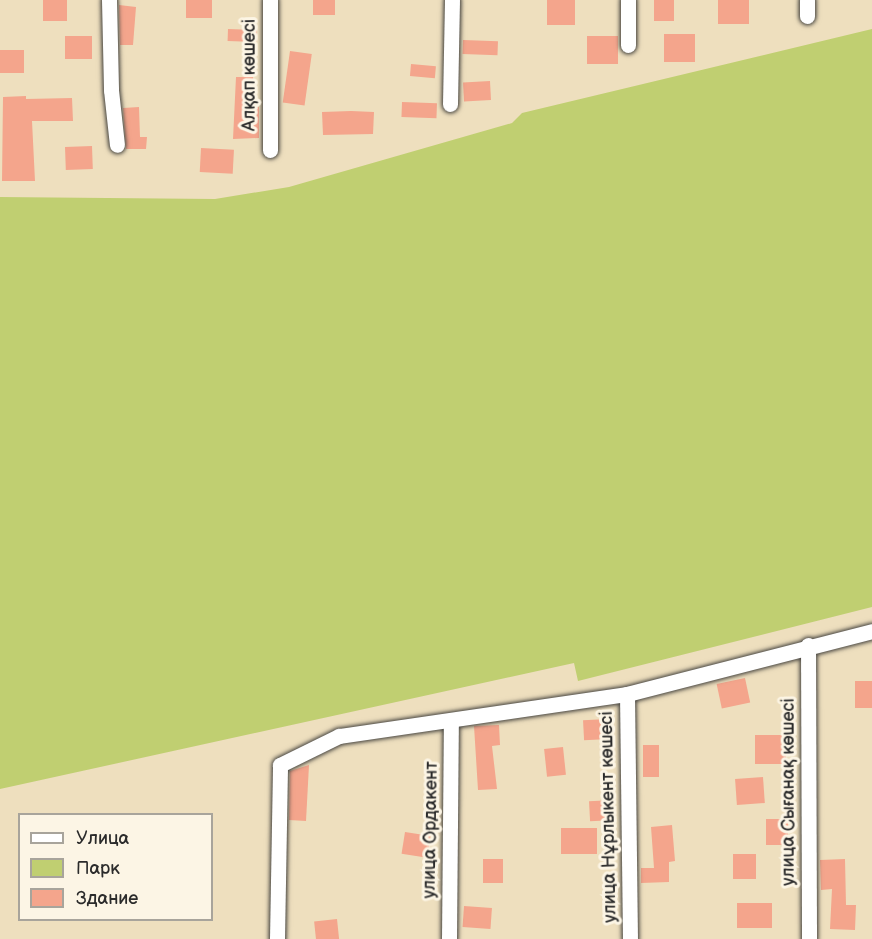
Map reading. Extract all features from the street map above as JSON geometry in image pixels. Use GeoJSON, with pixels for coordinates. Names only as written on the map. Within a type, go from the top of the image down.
{"type":"FeatureCollection","features":[{"type":"Feature","properties":{"kind":"street"},"geometry":{"type":"LineString","coordinates":[[109,0],[111,90],[117,145]]}},
{"type":"Feature","properties":{"kind":"street","name":"Алқап көшесі"},"geometry":{"type":"LineString","coordinates":[[270,0],[270,150]]}},
{"type":"Feature","properties":{"kind":"street"},"geometry":{"type":"LineString","coordinates":[[450,104],[452,0]]}},
{"type":"Feature","properties":{"kind":"street"},"geometry":{"type":"LineString","coordinates":[[628,0],[628,45]]}},
{"type":"Feature","properties":{"kind":"street"},"geometry":{"type":"LineString","coordinates":[[807,0],[807,16]]}},
{"type":"Feature","properties":{"kind":"street"},"geometry":{"type":"LineString","coordinates":[[277,939],[280,765],[339,736],[451,722],[627,694],[808,645],[872,631]]}},
{"type":"Feature","properties":{"kind":"street","name":"улица Сығанақ көшесі"},"geometry":{"type":"LineString","coordinates":[[808,645],[809,939]]}},
{"type":"Feature","properties":{"kind":"street","name":"улица Нұрлыкент көшесі"},"geometry":{"type":"LineString","coordinates":[[627,694],[630,939]]}},
{"type":"Feature","properties":{"kind":"street","name":"улица Ордакент"},"geometry":{"type":"LineString","coordinates":[[450,939],[451,722]]}},
{"type":"Feature","properties":{"kind":"green space"},"geometry":{"type":"Polygon","coordinates":[[[872,29],[872,607],[578,681],[574,663],[0,789],[0,197],[215,199],[289,187],[512,123],[522,113],[872,29]]]}},
{"type":"Feature","properties":{"kind":"building"},"geometry":{"type":"Polygon","coordinates":[[[43,0],[67,0],[67,21],[43,21],[43,0]]]}},
{"type":"Feature","properties":{"kind":"building"},"geometry":{"type":"Polygon","coordinates":[[[186,0],[212,0],[212,18],[186,18],[186,0]]]}},
{"type":"Feature","properties":{"kind":"building"},"geometry":{"type":"Polygon","coordinates":[[[313,0],[335,0],[335,15],[313,15],[313,0]]]}},
{"type":"Feature","properties":{"kind":"building"},"geometry":{"type":"Polygon","coordinates":[[[547,0],[575,0],[575,25],[547,25],[547,0]]]}},
{"type":"Feature","properties":{"kind":"building"},"geometry":{"type":"Polygon","coordinates":[[[654,0],[674,0],[674,21],[654,21],[654,0]]]}},
{"type":"Feature","properties":{"kind":"building"},"geometry":{"type":"Polygon","coordinates":[[[718,0],[749,0],[749,24],[718,24],[718,0]]]}},
{"type":"Feature","properties":{"kind":"building"},"geometry":{"type":"Polygon","coordinates":[[[119,5],[136,7],[133,45],[120,45],[119,5]]]}},
{"type":"Feature","properties":{"kind":"building"},"geometry":{"type":"Polygon","coordinates":[[[228,29],[257,30],[257,42],[228,41],[228,29]]]}},
{"type":"Feature","properties":{"kind":"building"},"geometry":{"type":"Polygon","coordinates":[[[664,34],[695,34],[695,62],[664,62],[664,34]]]}},
{"type":"Feature","properties":{"kind":"building"},"geometry":{"type":"Polygon","coordinates":[[[65,36],[92,36],[92,59],[65,59],[65,36]]]}},
{"type":"Feature","properties":{"kind":"building"},"geometry":{"type":"Polygon","coordinates":[[[587,36],[618,36],[618,64],[587,64],[587,36]]]}},
{"type":"Feature","properties":{"kind":"building"},"geometry":{"type":"Polygon","coordinates":[[[463,40],[498,41],[497,55],[463,54],[463,40]]]}},
{"type":"Feature","properties":{"kind":"building"},"geometry":{"type":"Polygon","coordinates":[[[0,50],[24,50],[24,73],[0,73],[0,50]]]}},
{"type":"Feature","properties":{"kind":"building"},"geometry":{"type":"Polygon","coordinates":[[[290,51],[312,54],[305,106],[283,102],[290,51]]]}},
{"type":"Feature","properties":{"kind":"building"},"geometry":{"type":"Polygon","coordinates":[[[411,64],[436,66],[435,78],[410,76],[411,64]]]}},
{"type":"Feature","properties":{"kind":"building"},"geometry":{"type":"Polygon","coordinates":[[[236,77],[253,77],[254,107],[259,107],[259,138],[233,139],[236,77]]]}},
{"type":"Feature","properties":{"kind":"building"},"geometry":{"type":"Polygon","coordinates":[[[490,81],[491,100],[464,101],[463,82],[490,81]]]}},
{"type":"Feature","properties":{"kind":"building"},"geometry":{"type":"Polygon","coordinates":[[[26,96],[26,99],[72,98],[73,121],[32,121],[35,181],[2,181],[3,97],[26,96]]]}},
{"type":"Feature","properties":{"kind":"building"},"geometry":{"type":"Polygon","coordinates":[[[402,102],[437,103],[436,118],[401,117],[402,102]]]}},
{"type":"Feature","properties":{"kind":"building"},"geometry":{"type":"Polygon","coordinates":[[[139,107],[140,137],[147,137],[146,149],[126,149],[123,108],[139,107]]]}},
{"type":"Feature","properties":{"kind":"building"},"geometry":{"type":"Polygon","coordinates":[[[322,112],[374,112],[373,134],[323,135],[322,112]]]}},
{"type":"Feature","properties":{"kind":"building"},"geometry":{"type":"Polygon","coordinates":[[[92,146],[93,169],[66,170],[65,147],[92,146]]]}},
{"type":"Feature","properties":{"kind":"building"},"geometry":{"type":"Polygon","coordinates":[[[201,148],[234,150],[233,174],[200,172],[201,148]]]}},
{"type":"Feature","properties":{"kind":"building"},"geometry":{"type":"Polygon","coordinates":[[[745,678],[750,702],[722,708],[717,684],[745,678]]]}},
{"type":"Feature","properties":{"kind":"building"},"geometry":{"type":"Polygon","coordinates":[[[855,681],[872,681],[872,708],[855,708],[855,681]]]}},
{"type":"Feature","properties":{"kind":"building"},"geometry":{"type":"Polygon","coordinates":[[[608,719],[609,739],[584,740],[583,720],[608,719]]]}},
{"type":"Feature","properties":{"kind":"building"},"geometry":{"type":"Polygon","coordinates":[[[499,725],[500,745],[492,746],[497,789],[478,790],[474,726],[499,725]]]}},
{"type":"Feature","properties":{"kind":"building"},"geometry":{"type":"Polygon","coordinates":[[[755,735],[786,735],[786,764],[755,764],[755,735]]]}},
{"type":"Feature","properties":{"kind":"building"},"geometry":{"type":"Polygon","coordinates":[[[643,745],[659,745],[659,777],[643,777],[643,745]]]}},
{"type":"Feature","properties":{"kind":"building"},"geometry":{"type":"Polygon","coordinates":[[[563,747],[566,775],[547,777],[544,749],[563,747]]]}},
{"type":"Feature","properties":{"kind":"building"},"geometry":{"type":"Polygon","coordinates":[[[309,765],[306,821],[289,820],[290,771],[309,765]]]}},
{"type":"Feature","properties":{"kind":"building"},"geometry":{"type":"Polygon","coordinates":[[[763,777],[765,803],[737,805],[735,779],[763,777]]]}},
{"type":"Feature","properties":{"kind":"building"},"geometry":{"type":"Polygon","coordinates":[[[614,800],[615,820],[590,821],[589,801],[614,800]]]}},
{"type":"Feature","properties":{"kind":"building"},"geometry":{"type":"Polygon","coordinates":[[[766,819],[788,819],[788,845],[766,845],[766,819]]]}},
{"type":"Feature","properties":{"kind":"building"},"geometry":{"type":"Polygon","coordinates":[[[672,825],[675,861],[669,862],[669,882],[641,883],[641,868],[654,868],[651,827],[672,825]]]}},
{"type":"Feature","properties":{"kind":"building"},"geometry":{"type":"Polygon","coordinates":[[[561,828],[597,828],[597,854],[561,854],[561,828]]]}},
{"type":"Feature","properties":{"kind":"building"},"geometry":{"type":"Polygon","coordinates":[[[405,832],[431,836],[427,858],[402,854],[405,832]]]}},
{"type":"Feature","properties":{"kind":"building"},"geometry":{"type":"Polygon","coordinates":[[[733,854],[756,854],[756,879],[733,879],[733,854]]]}},
{"type":"Feature","properties":{"kind":"building"},"geometry":{"type":"Polygon","coordinates":[[[483,859],[503,859],[503,883],[483,883],[483,859]]]}},
{"type":"Feature","properties":{"kind":"building"},"geometry":{"type":"Polygon","coordinates":[[[845,859],[846,905],[856,905],[855,930],[830,929],[832,889],[821,890],[820,860],[845,859]]]}},
{"type":"Feature","properties":{"kind":"building"},"geometry":{"type":"Polygon","coordinates":[[[737,903],[772,903],[772,928],[737,928],[737,903]]]}},
{"type":"Feature","properties":{"kind":"building"},"geometry":{"type":"Polygon","coordinates":[[[464,906],[492,908],[490,929],[463,927],[464,906]]]}},
{"type":"Feature","properties":{"kind":"building"},"geometry":{"type":"Polygon","coordinates":[[[337,919],[339,939],[316,939],[314,921],[337,919]]]}}]}
